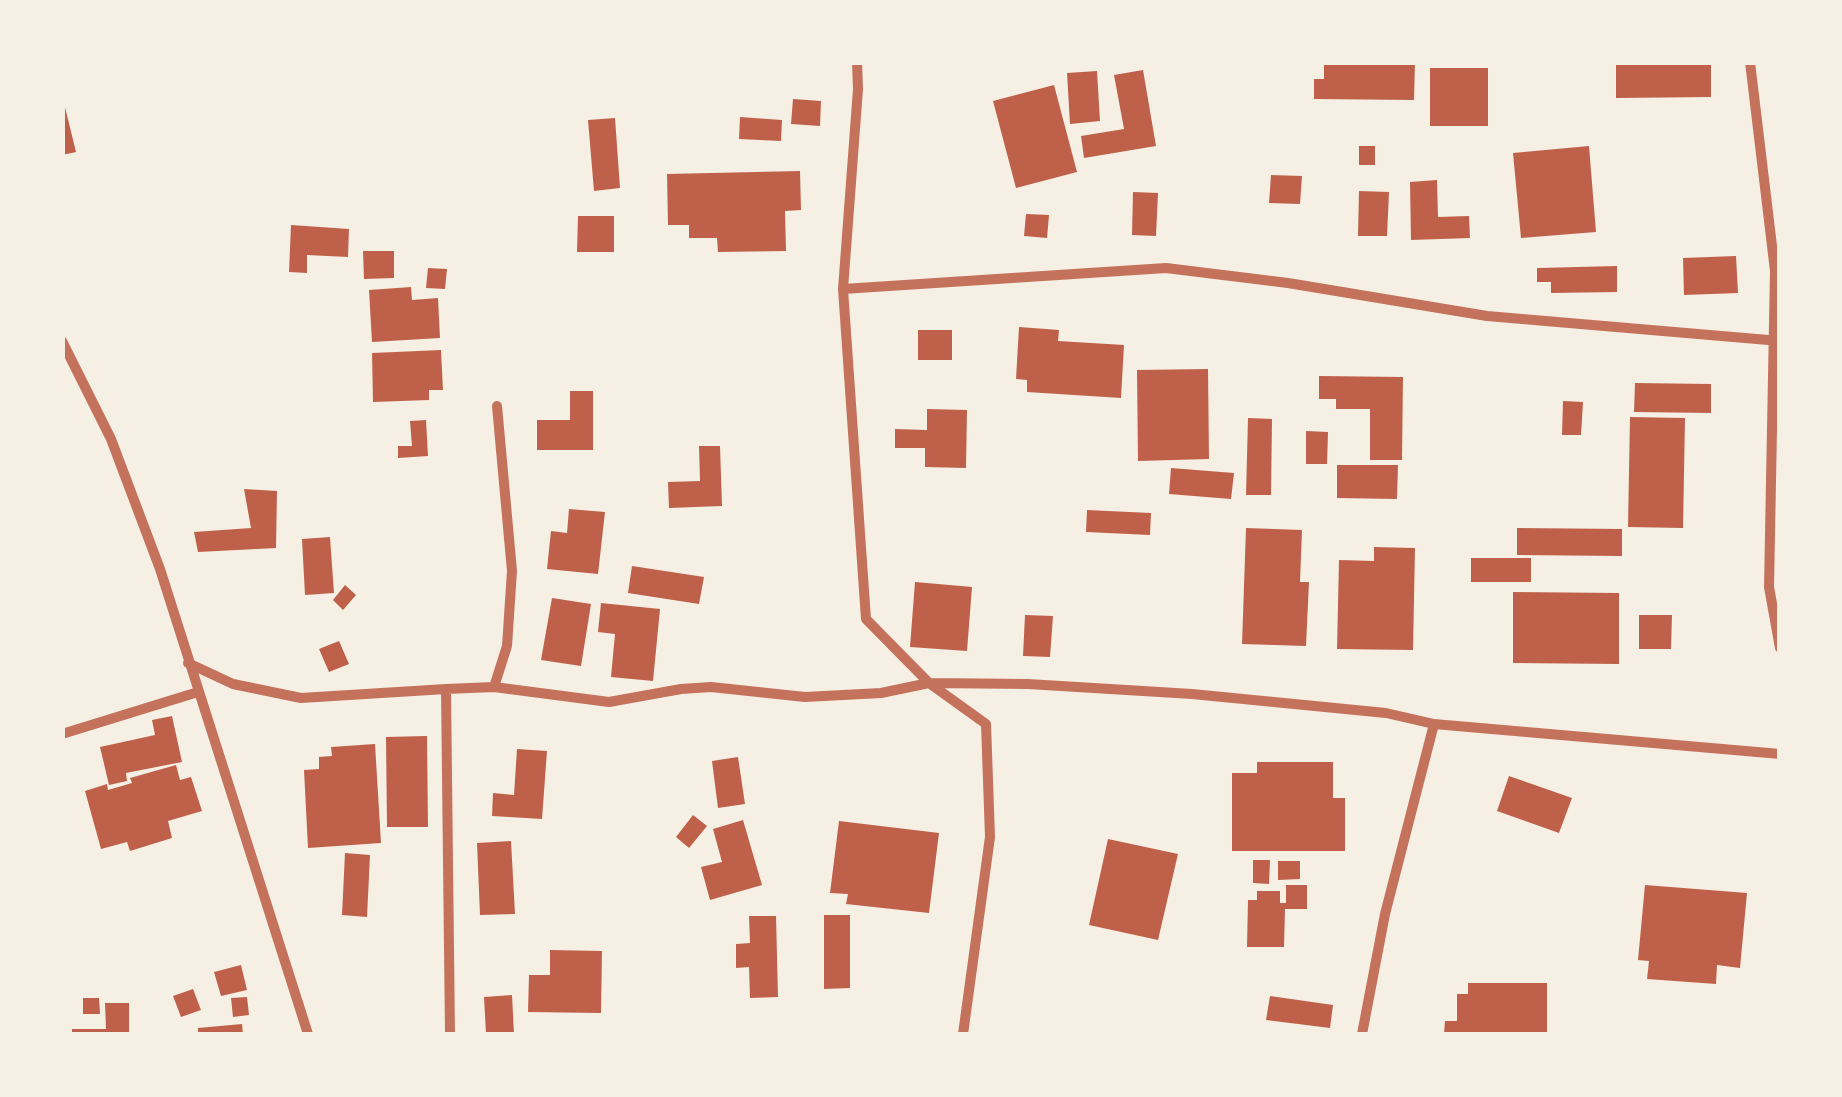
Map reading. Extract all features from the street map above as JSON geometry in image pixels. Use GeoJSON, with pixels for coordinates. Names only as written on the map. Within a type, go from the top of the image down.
{"type":"FeatureCollection","features":[{"type":"Feature","properties":{"kind":"street"},"geometry":{"type":"LineString","coordinates":[[857,62],[843,288],[866,620],[930,683],[986,724],[990,837],[963,1034]]}},
{"type":"Feature","properties":{"kind":"street"},"geometry":{"type":"LineString","coordinates":[[1750,62],[1775,271],[1769,587],[1780,648]]}},
{"type":"Feature","properties":{"kind":"street"},"geometry":{"type":"LineString","coordinates":[[843,288],[1166,268],[1288,283],[1487,316],[1776,340]]}},
{"type":"Feature","properties":{"kind":"street"},"geometry":{"type":"LineString","coordinates":[[62,341],[111,440],[160,569],[308,1034]]}},
{"type":"Feature","properties":{"kind":"street"},"geometry":{"type":"LineString","coordinates":[[494,687],[507,646],[512,571],[497,406]]}},
{"type":"Feature","properties":{"kind":"street"},"geometry":{"type":"LineString","coordinates":[[188,663],[233,684],[301,698],[494,687],[608,702],[696,688],[825,696],[881,693],[930,683],[1028,684],[1192,694],[1386,713],[1434,724],[1780,754]]}},
{"type":"Feature","properties":{"kind":"street"},"geometry":{"type":"LineString","coordinates":[[446,689],[450,1034]]}},
{"type":"Feature","properties":{"kind":"street"},"geometry":{"type":"LineString","coordinates":[[62,734],[198,692]]}},
{"type":"Feature","properties":{"kind":"street"},"geometry":{"type":"LineString","coordinates":[[1362,1034],[1386,914],[1434,724]]}},
{"type":"Feature","properties":{"kind":"building"},"geometry":{"type":"Polygon","coordinates":[[[1324,62],[1415,62],[1414,100],[1314,99],[1314,79],[1324,79],[1324,62]]]}},
{"type":"Feature","properties":{"kind":"building"},"geometry":{"type":"Polygon","coordinates":[[[1616,62],[1711,62],[1711,97],[1616,98],[1616,62]]]}},
{"type":"Feature","properties":{"kind":"building"},"geometry":{"type":"Polygon","coordinates":[[[1430,68],[1488,68],[1488,126],[1430,126],[1430,68]]]}},
{"type":"Feature","properties":{"kind":"building"},"geometry":{"type":"Polygon","coordinates":[[[1143,70],[1156,146],[1084,158],[1081,136],[1124,129],[1114,75],[1143,70]]]}},
{"type":"Feature","properties":{"kind":"building"},"geometry":{"type":"Polygon","coordinates":[[[1097,71],[1100,121],[1070,124],[1067,73],[1097,71]]]}},
{"type":"Feature","properties":{"kind":"building"},"geometry":{"type":"Polygon","coordinates":[[[1054,85],[1077,172],[1016,188],[993,101],[1054,85]]]}},
{"type":"Feature","properties":{"kind":"building"},"geometry":{"type":"Polygon","coordinates":[[[62,95],[76,152],[62,155],[62,95]]]}},
{"type":"Feature","properties":{"kind":"building"},"geometry":{"type":"Polygon","coordinates":[[[793,99],[821,101],[820,126],[791,124],[793,99]]]}},
{"type":"Feature","properties":{"kind":"building"},"geometry":{"type":"Polygon","coordinates":[[[740,117],[782,120],[781,141],[739,139],[740,117]]]}},
{"type":"Feature","properties":{"kind":"building"},"geometry":{"type":"Polygon","coordinates":[[[615,118],[620,188],[594,191],[588,120],[615,118]]]}},
{"type":"Feature","properties":{"kind":"building"},"geometry":{"type":"Polygon","coordinates":[[[1359,146],[1375,146],[1375,165],[1359,165],[1359,146]]]}},
{"type":"Feature","properties":{"kind":"building"},"geometry":{"type":"Polygon","coordinates":[[[1589,146],[1596,232],[1521,238],[1513,153],[1589,146]]]}},
{"type":"Feature","properties":{"kind":"building"},"geometry":{"type":"Polygon","coordinates":[[[800,171],[801,210],[785,211],[786,251],[718,252],[717,238],[689,238],[689,225],[668,225],[667,174],[800,171]]]}},
{"type":"Feature","properties":{"kind":"building"},"geometry":{"type":"Polygon","coordinates":[[[1271,175],[1302,176],[1300,204],[1269,203],[1271,175]]]}},
{"type":"Feature","properties":{"kind":"building"},"geometry":{"type":"Polygon","coordinates":[[[1437,180],[1438,217],[1469,216],[1470,238],[1411,240],[1410,182],[1437,180]]]}},
{"type":"Feature","properties":{"kind":"building"},"geometry":{"type":"Polygon","coordinates":[[[1359,191],[1389,192],[1387,236],[1358,236],[1359,191]]]}},
{"type":"Feature","properties":{"kind":"building"},"geometry":{"type":"Polygon","coordinates":[[[1133,192],[1158,193],[1156,236],[1132,235],[1133,192]]]}},
{"type":"Feature","properties":{"kind":"building"},"geometry":{"type":"Polygon","coordinates":[[[1026,214],[1049,215],[1047,238],[1024,236],[1026,214]]]}},
{"type":"Feature","properties":{"kind":"building"},"geometry":{"type":"Polygon","coordinates":[[[578,216],[614,216],[614,252],[577,252],[578,216]]]}},
{"type":"Feature","properties":{"kind":"building"},"geometry":{"type":"Polygon","coordinates":[[[291,225],[349,229],[348,257],[307,255],[307,273],[289,272],[291,225]]]}},
{"type":"Feature","properties":{"kind":"building"},"geometry":{"type":"Polygon","coordinates":[[[363,251],[394,251],[394,278],[364,279],[363,251]]]}},
{"type":"Feature","properties":{"kind":"building"},"geometry":{"type":"Polygon","coordinates":[[[1736,256],[1738,293],[1684,295],[1683,258],[1736,256]]]}},
{"type":"Feature","properties":{"kind":"building"},"geometry":{"type":"Polygon","coordinates":[[[1617,266],[1617,292],[1551,293],[1551,282],[1537,282],[1537,268],[1617,266]]]}},
{"type":"Feature","properties":{"kind":"building"},"geometry":{"type":"Polygon","coordinates":[[[428,268],[447,269],[445,289],[426,288],[428,268]]]}},
{"type":"Feature","properties":{"kind":"building"},"geometry":{"type":"Polygon","coordinates":[[[411,287],[412,300],[438,298],[440,338],[372,342],[369,290],[411,287]]]}},
{"type":"Feature","properties":{"kind":"building"},"geometry":{"type":"Polygon","coordinates":[[[1019,327],[1059,330],[1058,341],[1124,345],[1121,398],[1027,392],[1027,380],[1016,379],[1019,327]]]}},
{"type":"Feature","properties":{"kind":"building"},"geometry":{"type":"Polygon","coordinates":[[[918,330],[952,330],[952,360],[918,360],[918,330]]]}},
{"type":"Feature","properties":{"kind":"building"},"geometry":{"type":"Polygon","coordinates":[[[441,350],[443,390],[429,390],[429,400],[373,402],[372,353],[441,350]]]}},
{"type":"Feature","properties":{"kind":"building"},"geometry":{"type":"Polygon","coordinates":[[[1208,369],[1209,459],[1138,461],[1137,370],[1208,369]]]}},
{"type":"Feature","properties":{"kind":"building"},"geometry":{"type":"Polygon","coordinates":[[[1319,376],[1403,377],[1402,460],[1370,460],[1370,409],[1336,409],[1336,399],[1319,399],[1319,376]]]}},
{"type":"Feature","properties":{"kind":"building"},"geometry":{"type":"Polygon","coordinates":[[[1635,383],[1711,384],[1711,413],[1634,412],[1635,383]]]}},
{"type":"Feature","properties":{"kind":"building"},"geometry":{"type":"Polygon","coordinates":[[[570,391],[593,391],[593,450],[537,450],[537,420],[570,420],[570,391]]]}},
{"type":"Feature","properties":{"kind":"building"},"geometry":{"type":"Polygon","coordinates":[[[1563,401],[1583,402],[1581,435],[1562,435],[1563,401]]]}},
{"type":"Feature","properties":{"kind":"building"},"geometry":{"type":"Polygon","coordinates":[[[927,409],[967,410],[966,468],[925,467],[925,448],[895,448],[895,429],[927,430],[927,409]]]}},
{"type":"Feature","properties":{"kind":"building"},"geometry":{"type":"Polygon","coordinates":[[[1630,417],[1685,418],[1683,528],[1628,527],[1630,417]]]}},
{"type":"Feature","properties":{"kind":"building"},"geometry":{"type":"Polygon","coordinates":[[[1248,418],[1272,419],[1271,495],[1246,495],[1248,418]]]}},
{"type":"Feature","properties":{"kind":"building"},"geometry":{"type":"Polygon","coordinates":[[[426,420],[428,456],[398,458],[398,446],[412,446],[410,421],[426,420]]]}},
{"type":"Feature","properties":{"kind":"building"},"geometry":{"type":"Polygon","coordinates":[[[1306,431],[1328,432],[1327,464],[1306,464],[1306,431]]]}},
{"type":"Feature","properties":{"kind":"building"},"geometry":{"type":"Polygon","coordinates":[[[699,446],[720,446],[722,506],[669,508],[668,482],[700,481],[699,446]]]}},
{"type":"Feature","properties":{"kind":"building"},"geometry":{"type":"Polygon","coordinates":[[[1337,465],[1398,465],[1397,499],[1337,498],[1337,465]]]}},
{"type":"Feature","properties":{"kind":"building"},"geometry":{"type":"Polygon","coordinates":[[[1171,468],[1234,473],[1231,499],[1169,494],[1171,468]]]}},
{"type":"Feature","properties":{"kind":"building"},"geometry":{"type":"Polygon","coordinates":[[[244,489],[277,491],[276,548],[198,552],[194,532],[251,528],[244,489]]]}},
{"type":"Feature","properties":{"kind":"building"},"geometry":{"type":"Polygon","coordinates":[[[569,509],[605,512],[598,574],[547,569],[551,531],[567,533],[569,509]]]}},
{"type":"Feature","properties":{"kind":"building"},"geometry":{"type":"Polygon","coordinates":[[[1087,510],[1151,513],[1150,535],[1086,532],[1087,510]]]}},
{"type":"Feature","properties":{"kind":"building"},"geometry":{"type":"Polygon","coordinates":[[[1246,528],[1302,530],[1300,582],[1309,582],[1306,646],[1242,644],[1246,528]]]}},
{"type":"Feature","properties":{"kind":"building"},"geometry":{"type":"Polygon","coordinates":[[[1517,528],[1622,529],[1622,556],[1517,555],[1517,528]]]}},
{"type":"Feature","properties":{"kind":"building"},"geometry":{"type":"Polygon","coordinates":[[[330,537],[334,593],[305,595],[302,539],[330,537]]]}},
{"type":"Feature","properties":{"kind":"building"},"geometry":{"type":"Polygon","coordinates":[[[1374,547],[1415,548],[1413,650],[1337,649],[1339,560],[1374,561],[1374,547]]]}},
{"type":"Feature","properties":{"kind":"building"},"geometry":{"type":"Polygon","coordinates":[[[1471,558],[1531,558],[1531,582],[1471,582],[1471,558]]]}},
{"type":"Feature","properties":{"kind":"building"},"geometry":{"type":"Polygon","coordinates":[[[632,566],[704,577],[699,604],[628,593],[632,566]]]}},
{"type":"Feature","properties":{"kind":"building"},"geometry":{"type":"Polygon","coordinates":[[[915,582],[972,587],[967,651],[910,647],[915,582]]]}},
{"type":"Feature","properties":{"kind":"building"},"geometry":{"type":"Polygon","coordinates":[[[345,585],[356,595],[343,610],[333,600],[345,585]]]}},
{"type":"Feature","properties":{"kind":"building"},"geometry":{"type":"Polygon","coordinates":[[[1513,592],[1619,593],[1619,664],[1513,663],[1513,592]]]}},
{"type":"Feature","properties":{"kind":"building"},"geometry":{"type":"Polygon","coordinates":[[[552,598],[591,604],[581,666],[541,660],[552,598]]]}},
{"type":"Feature","properties":{"kind":"building"},"geometry":{"type":"Polygon","coordinates":[[[601,603],[660,609],[653,681],[611,677],[615,634],[598,632],[601,603]]]}},
{"type":"Feature","properties":{"kind":"building"},"geometry":{"type":"Polygon","coordinates":[[[1025,615],[1053,616],[1050,657],[1023,656],[1025,615]]]}},
{"type":"Feature","properties":{"kind":"building"},"geometry":{"type":"Polygon","coordinates":[[[1639,615],[1672,615],[1671,649],[1639,649],[1639,615]]]}},
{"type":"Feature","properties":{"kind":"building"},"geometry":{"type":"Polygon","coordinates":[[[339,641],[349,664],[329,672],[319,649],[339,641]]]}},
{"type":"Feature","properties":{"kind":"building"},"geometry":{"type":"Polygon","coordinates":[[[172,716],[182,762],[126,773],[127,781],[109,785],[100,747],[155,735],[152,720],[172,716]]]}},
{"type":"Feature","properties":{"kind":"building"},"geometry":{"type":"Polygon","coordinates":[[[427,736],[428,827],[387,827],[386,737],[427,736]]]}},
{"type":"Feature","properties":{"kind":"building"},"geometry":{"type":"Polygon","coordinates":[[[375,744],[381,843],[308,848],[304,770],[319,769],[319,757],[332,756],[331,747],[375,744]]]}},
{"type":"Feature","properties":{"kind":"building"},"geometry":{"type":"Polygon","coordinates":[[[517,749],[547,751],[542,819],[492,816],[493,793],[514,795],[517,749]]]}},
{"type":"Feature","properties":{"kind":"building"},"geometry":{"type":"Polygon","coordinates":[[[738,757],[745,804],[718,808],[712,761],[738,757]]]}},
{"type":"Feature","properties":{"kind":"building"},"geometry":{"type":"Polygon","coordinates":[[[1257,762],[1333,762],[1333,798],[1345,798],[1345,851],[1232,851],[1232,773],[1257,773],[1257,762]]]}},
{"type":"Feature","properties":{"kind":"building"},"geometry":{"type":"Polygon","coordinates":[[[176,765],[180,780],[191,777],[202,811],[168,821],[172,838],[130,851],[127,842],[101,849],[85,791],[107,784],[108,790],[132,783],[130,778],[176,765]]]}},
{"type":"Feature","properties":{"kind":"building"},"geometry":{"type":"Polygon","coordinates":[[[1509,776],[1572,798],[1559,833],[1497,811],[1509,776]]]}},
{"type":"Feature","properties":{"kind":"building"},"geometry":{"type":"Polygon","coordinates":[[[693,815],[707,826],[689,848],[676,837],[693,815]]]}},
{"type":"Feature","properties":{"kind":"building"},"geometry":{"type":"Polygon","coordinates":[[[743,820],[762,885],[710,900],[701,867],[722,862],[713,829],[743,820]]]}},
{"type":"Feature","properties":{"kind":"building"},"geometry":{"type":"Polygon","coordinates":[[[839,821],[939,833],[929,913],[846,904],[848,894],[830,893],[839,821]]]}},
{"type":"Feature","properties":{"kind":"building"},"geometry":{"type":"Polygon","coordinates":[[[1108,839],[1178,854],[1158,940],[1089,925],[1108,839]]]}},
{"type":"Feature","properties":{"kind":"building"},"geometry":{"type":"Polygon","coordinates":[[[511,841],[515,914],[480,915],[477,843],[511,841]]]}},
{"type":"Feature","properties":{"kind":"building"},"geometry":{"type":"Polygon","coordinates":[[[345,853],[370,855],[367,917],[342,915],[345,853]]]}},
{"type":"Feature","properties":{"kind":"building"},"geometry":{"type":"Polygon","coordinates":[[[1253,860],[1270,860],[1269,884],[1253,883],[1253,860]]]}},
{"type":"Feature","properties":{"kind":"building"},"geometry":{"type":"Polygon","coordinates":[[[1278,861],[1300,861],[1300,879],[1278,880],[1278,861]]]}},
{"type":"Feature","properties":{"kind":"building"},"geometry":{"type":"Polygon","coordinates":[[[1286,885],[1307,885],[1307,909],[1285,909],[1284,947],[1247,947],[1248,900],[1257,900],[1257,891],[1280,891],[1280,903],[1286,903],[1286,885]]]}},
{"type":"Feature","properties":{"kind":"building"},"geometry":{"type":"Polygon","coordinates":[[[1645,885],[1747,893],[1740,968],[1717,965],[1716,984],[1647,979],[1649,961],[1638,960],[1645,885]]]}},
{"type":"Feature","properties":{"kind":"building"},"geometry":{"type":"Polygon","coordinates":[[[824,915],[850,915],[850,988],[824,989],[824,915]]]}},
{"type":"Feature","properties":{"kind":"building"},"geometry":{"type":"Polygon","coordinates":[[[749,916],[776,916],[778,997],[750,998],[749,967],[736,968],[736,944],[750,943],[749,916]]]}},
{"type":"Feature","properties":{"kind":"building"},"geometry":{"type":"Polygon","coordinates":[[[550,950],[602,951],[601,1013],[528,1012],[529,975],[550,975],[550,950]]]}},
{"type":"Feature","properties":{"kind":"building"},"geometry":{"type":"Polygon","coordinates":[[[241,965],[247,990],[221,996],[214,972],[241,965]]]}},
{"type":"Feature","properties":{"kind":"building"},"geometry":{"type":"Polygon","coordinates":[[[1468,983],[1547,983],[1547,1034],[1444,1034],[1445,1021],[1457,1021],[1457,994],[1468,994],[1468,983]]]}},
{"type":"Feature","properties":{"kind":"building"},"geometry":{"type":"Polygon","coordinates":[[[193,989],[201,1010],[181,1017],[173,996],[193,989]]]}},
{"type":"Feature","properties":{"kind":"building"},"geometry":{"type":"Polygon","coordinates":[[[512,995],[514,1034],[486,1034],[484,997],[512,995]]]}},
{"type":"Feature","properties":{"kind":"building"},"geometry":{"type":"Polygon","coordinates":[[[1270,996],[1333,1005],[1330,1028],[1266,1020],[1270,996]]]}},
{"type":"Feature","properties":{"kind":"building"},"geometry":{"type":"Polygon","coordinates":[[[247,997],[249,1015],[233,1017],[231,998],[247,997]]]}},
{"type":"Feature","properties":{"kind":"building"},"geometry":{"type":"Polygon","coordinates":[[[83,998],[99,998],[100,1014],[83,1014],[83,998]]]}},
{"type":"Feature","properties":{"kind":"building"},"geometry":{"type":"Polygon","coordinates":[[[105,1003],[129,1003],[129,1034],[72,1034],[72,1029],[106,1029],[105,1003]]]}},
{"type":"Feature","properties":{"kind":"building"},"geometry":{"type":"Polygon","coordinates":[[[242,1024],[243,1034],[198,1034],[198,1028],[242,1024]]]}}]}
